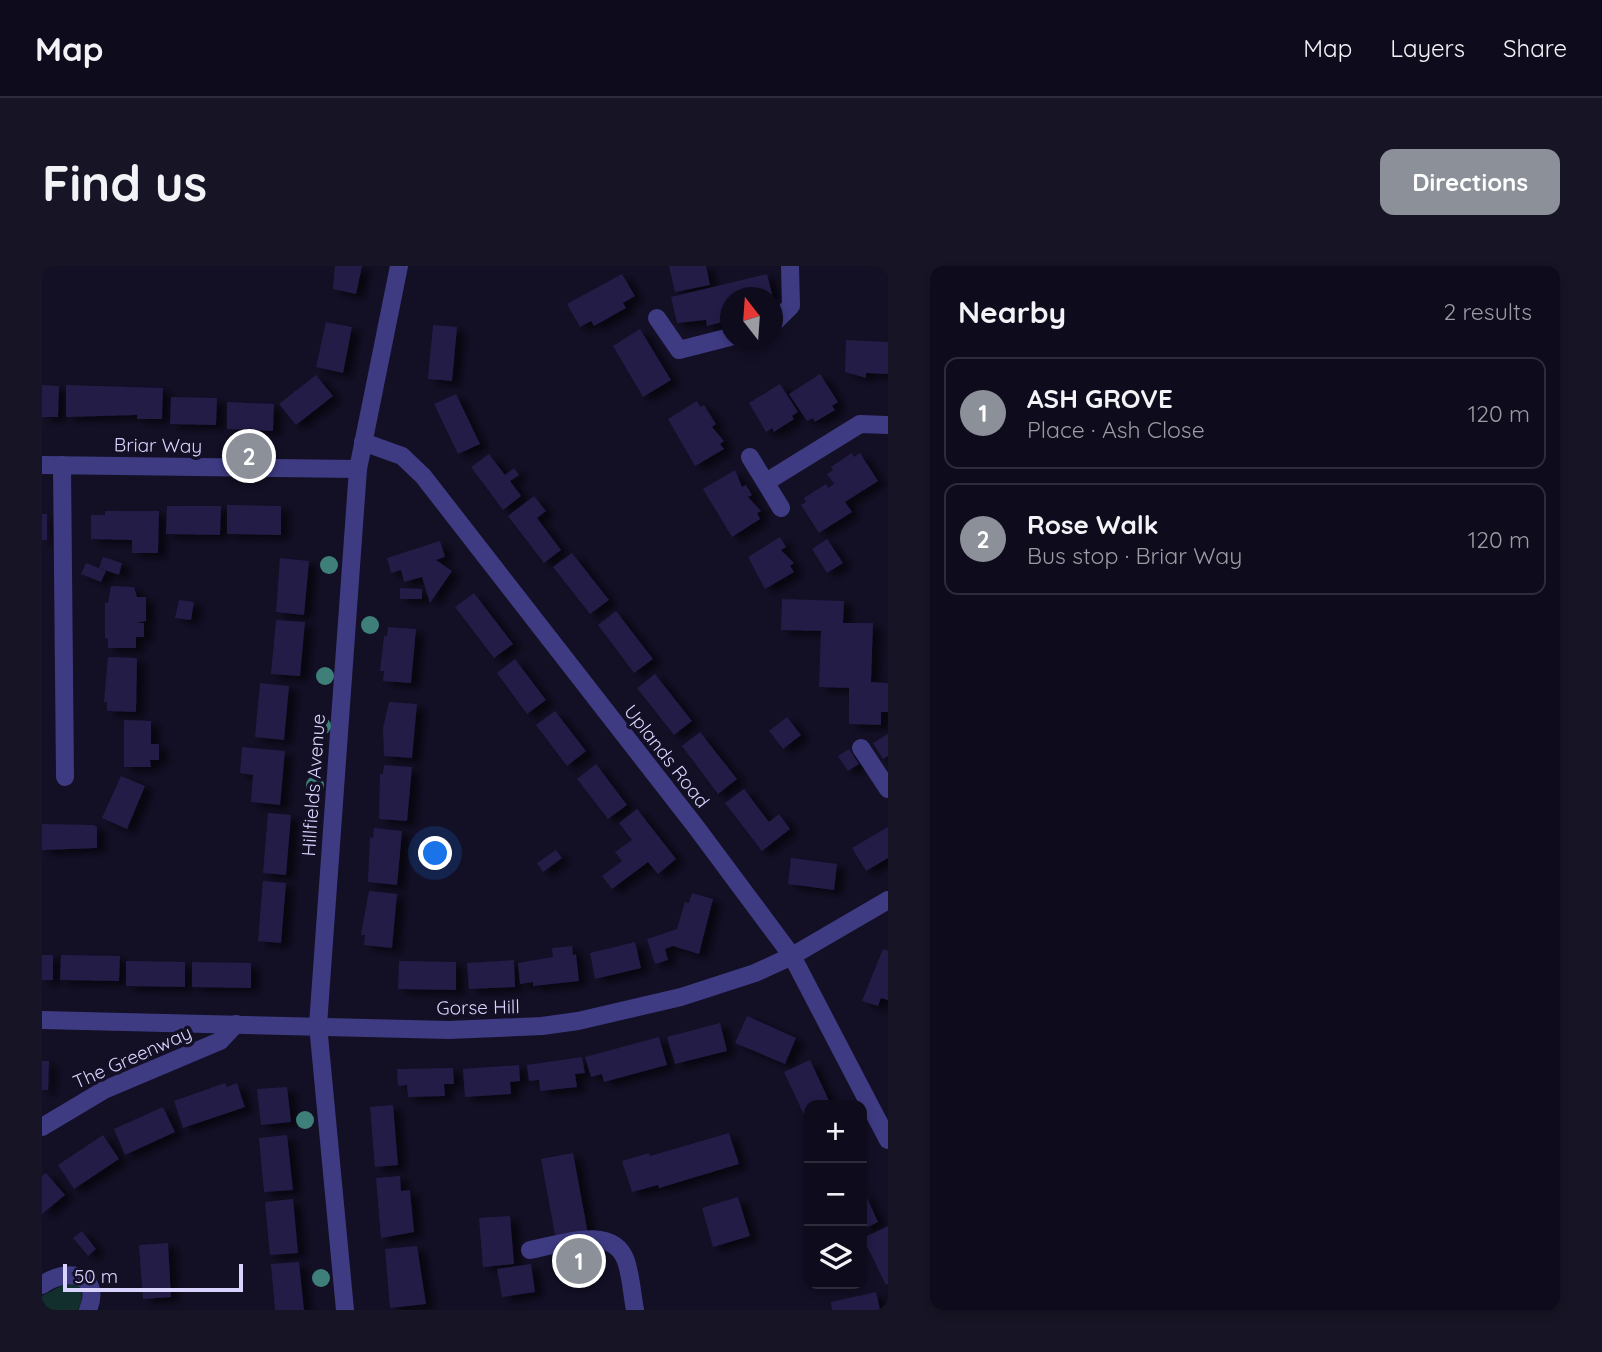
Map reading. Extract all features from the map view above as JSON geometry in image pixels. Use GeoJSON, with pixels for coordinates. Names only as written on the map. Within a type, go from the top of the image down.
{"type":"FeatureCollection","features":[{"type":"Feature","properties":{"kind":"street","name":"Hillfields Avenue"},"geometry":{"type":"LineString","coordinates":[[345,1310],[318,1025],[358,468],[399,266]]}},
{"type":"Feature","properties":{"kind":"street"},"geometry":{"type":"LineString","coordinates":[[783,314],[791,306],[790,266]]}},
{"type":"Feature","properties":{"kind":"street"},"geometry":{"type":"LineString","coordinates":[[657,318],[679,351],[720,340]]}},
{"type":"Feature","properties":{"kind":"street"},"geometry":{"type":"LineString","coordinates":[[766,482],[860,424],[888,425]]}},
{"type":"Feature","properties":{"kind":"street","name":"Uplands Road"},"geometry":{"type":"LineString","coordinates":[[363,442],[402,456],[423,476],[696,827],[792,956],[888,1140]]}},
{"type":"Feature","properties":{"kind":"street"},"geometry":{"type":"LineString","coordinates":[[750,457],[781,508]]}},
{"type":"Feature","properties":{"kind":"street","name":"Briar Way"},"geometry":{"type":"LineString","coordinates":[[42,465],[358,468]]}},
{"type":"Feature","properties":{"kind":"street"},"geometry":{"type":"LineString","coordinates":[[62,465],[65,777]]}},
{"type":"Feature","properties":{"kind":"street"},"geometry":{"type":"LineString","coordinates":[[861,748],[888,789]]}},
{"type":"Feature","properties":{"kind":"street","name":"Gorse Hill"},"geometry":{"type":"LineString","coordinates":[[42,1020],[462,1029],[578,1021],[720,985],[792,956],[888,900]]}},
{"type":"Feature","properties":{"kind":"street","name":"The Greenway"},"geometry":{"type":"LineString","coordinates":[[42,1127],[104,1090],[220,1041],[236,1024]]}},
{"type":"Feature","properties":{"kind":"street"},"geometry":{"type":"LineString","coordinates":[[530,1250],[598,1237],[613,1245],[625,1258],[635,1310]]}},
{"type":"Feature","properties":{"kind":"street"},"geometry":{"type":"LineString","coordinates":[[42,1285],[66,1273],[83,1277],[90,1287],[91,1302],[88,1310]]}},
{"type":"Feature","properties":{"kind":"green space"},"geometry":{"type":"Polygon","coordinates":[[[67,1283],[80,1288],[82,1298],[78,1310],[42,1310],[42,1296],[67,1283]]]}},
{"type":"Feature","properties":{"kind":"building"},"geometry":{"type":"Polygon","coordinates":[[[335,266],[362,266],[356,294],[333,289],[335,266]]]}},
{"type":"Feature","properties":{"kind":"building"},"geometry":{"type":"Polygon","coordinates":[[[669,266],[706,266],[710,285],[675,292],[669,266]]]}},
{"type":"Feature","properties":{"kind":"building"},"geometry":{"type":"Polygon","coordinates":[[[622,274],[635,296],[623,303],[626,308],[594,326],[591,321],[580,327],[567,304],[622,274]]]}},
{"type":"Feature","properties":{"kind":"building"},"geometry":{"type":"Polygon","coordinates":[[[767,274],[770,287],[720,287],[720,323],[707,326],[706,320],[677,323],[671,297],[767,274]]]}},
{"type":"Feature","properties":{"kind":"building"},"geometry":{"type":"Polygon","coordinates":[[[326,322],[352,327],[343,373],[316,367],[326,322]]]}},
{"type":"Feature","properties":{"kind":"building"},"geometry":{"type":"Polygon","coordinates":[[[433,325],[457,327],[452,381],[428,379],[433,325]]]}},
{"type":"Feature","properties":{"kind":"building"},"geometry":{"type":"Polygon","coordinates":[[[640,329],[671,380],[643,397],[613,346],[640,329]]]}},
{"type":"Feature","properties":{"kind":"building"},"geometry":{"type":"Polygon","coordinates":[[[846,340],[888,342],[888,374],[866,373],[866,378],[845,372],[846,340]]]}},
{"type":"Feature","properties":{"kind":"building"},"geometry":{"type":"Polygon","coordinates":[[[820,374],[838,402],[832,406],[835,410],[815,422],[813,418],[807,421],[789,394],[820,374]]]}},
{"type":"Feature","properties":{"kind":"building"},"geometry":{"type":"Polygon","coordinates":[[[316,375],[333,396],[296,425],[279,404],[316,375]]]}},
{"type":"Feature","properties":{"kind":"building"},"geometry":{"type":"Polygon","coordinates":[[[780,384],[798,412],[792,416],[794,419],[774,432],[772,428],[766,432],[749,403],[780,384]]]}},
{"type":"Feature","properties":{"kind":"building"},"geometry":{"type":"Polygon","coordinates":[[[42,385],[59,386],[58,417],[42,417],[42,385]]]}},
{"type":"Feature","properties":{"kind":"building"},"geometry":{"type":"Polygon","coordinates":[[[66,385],[163,388],[162,419],[137,419],[137,415],[66,417],[66,385]]]}},
{"type":"Feature","properties":{"kind":"building"},"geometry":{"type":"Polygon","coordinates":[[[456,394],[480,444],[458,454],[434,404],[456,394]]]}},
{"type":"Feature","properties":{"kind":"building"},"geometry":{"type":"Polygon","coordinates":[[[171,397],[217,398],[216,425],[170,424],[171,397]]]}},
{"type":"Feature","properties":{"kind":"building"},"geometry":{"type":"Polygon","coordinates":[[[697,401],[700,407],[704,405],[716,424],[712,427],[724,441],[720,444],[724,449],[695,466],[668,419],[697,401]]]}},
{"type":"Feature","properties":{"kind":"building"},"geometry":{"type":"Polygon","coordinates":[[[227,402],[274,404],[273,431],[227,429],[227,402]]]}},
{"type":"Feature","properties":{"kind":"building"},"geometry":{"type":"Polygon","coordinates":[[[852,453],[854,457],[860,453],[878,481],[845,502],[852,512],[819,533],[801,505],[806,502],[804,498],[826,484],[828,488],[834,484],[827,474],[833,470],[831,467],[852,453]]]}},
{"type":"Feature","properties":{"kind":"building"},"geometry":{"type":"Polygon","coordinates":[[[489,454],[505,475],[514,468],[519,475],[510,481],[521,496],[503,510],[471,467],[489,454]]]}},
{"type":"Feature","properties":{"kind":"building"},"geometry":{"type":"Polygon","coordinates":[[[735,470],[742,487],[746,485],[752,495],[748,497],[761,511],[757,513],[760,519],[732,537],[703,489],[735,470]]]}},
{"type":"Feature","properties":{"kind":"building"},"geometry":{"type":"Polygon","coordinates":[[[534,496],[546,511],[537,518],[561,550],[544,563],[508,516],[534,496]]]}},
{"type":"Feature","properties":{"kind":"building"},"geometry":{"type":"Polygon","coordinates":[[[227,505],[281,506],[281,535],[227,534],[227,505]]]}},
{"type":"Feature","properties":{"kind":"building"},"geometry":{"type":"Polygon","coordinates":[[[167,506],[221,506],[220,535],[166,534],[167,506]]]}},
{"type":"Feature","properties":{"kind":"building"},"geometry":{"type":"Polygon","coordinates":[[[105,511],[159,511],[158,553],[132,553],[132,540],[91,539],[91,515],[105,515],[105,511]]]}},
{"type":"Feature","properties":{"kind":"building"},"geometry":{"type":"Polygon","coordinates":[[[42,514],[47,514],[47,540],[42,540],[42,514]]]}},
{"type":"Feature","properties":{"kind":"building"},"geometry":{"type":"Polygon","coordinates":[[[780,537],[786,547],[781,550],[794,563],[790,566],[794,572],[765,589],[748,557],[780,537]]]}},
{"type":"Feature","properties":{"kind":"building"},"geometry":{"type":"Polygon","coordinates":[[[827,539],[843,563],[827,573],[812,549],[827,539]]]}},
{"type":"Feature","properties":{"kind":"building"},"geometry":{"type":"Polygon","coordinates":[[[440,541],[445,557],[436,560],[452,571],[430,603],[422,577],[404,582],[401,570],[391,573],[387,558],[440,541]]]}},
{"type":"Feature","properties":{"kind":"building"},"geometry":{"type":"Polygon","coordinates":[[[572,553],[609,600],[590,614],[553,567],[572,553]]]}},
{"type":"Feature","properties":{"kind":"building"},"geometry":{"type":"Polygon","coordinates":[[[103,557],[122,563],[119,575],[99,568],[103,557]]]}},
{"type":"Feature","properties":{"kind":"building"},"geometry":{"type":"Polygon","coordinates":[[[280,558],[309,561],[304,615],[276,612],[280,558]]]}},
{"type":"Feature","properties":{"kind":"building"},"geometry":{"type":"Polygon","coordinates":[[[86,563],[106,571],[101,582],[81,574],[86,563]]]}},
{"type":"Feature","properties":{"kind":"building"},"geometry":{"type":"Polygon","coordinates":[[[111,586],[134,587],[137,597],[146,597],[146,621],[136,623],[144,623],[144,637],[136,637],[136,648],[108,648],[108,639],[105,638],[105,603],[108,603],[111,586]]]}},
{"type":"Feature","properties":{"kind":"building"},"geometry":{"type":"Polygon","coordinates":[[[400,588],[422,589],[422,599],[400,599],[400,588]]]}},
{"type":"Feature","properties":{"kind":"building"},"geometry":{"type":"Polygon","coordinates":[[[474,593],[513,644],[494,658],[455,607],[474,593]]]}},
{"type":"Feature","properties":{"kind":"building"},"geometry":{"type":"Polygon","coordinates":[[[782,599],[844,601],[843,623],[873,623],[871,682],[888,683],[888,712],[881,712],[881,725],[849,724],[849,688],[819,687],[821,631],[781,630],[782,599]]]}},
{"type":"Feature","properties":{"kind":"building"},"geometry":{"type":"Polygon","coordinates":[[[179,600],[194,602],[191,620],[175,618],[179,600]]]}},
{"type":"Feature","properties":{"kind":"building"},"geometry":{"type":"Polygon","coordinates":[[[616,611],[653,659],[634,673],[598,625],[616,611]]]}},
{"type":"Feature","properties":{"kind":"building"},"geometry":{"type":"Polygon","coordinates":[[[276,620],[305,622],[300,676],[271,674],[276,620]]]}},
{"type":"Feature","properties":{"kind":"building"},"geometry":{"type":"Polygon","coordinates":[[[388,627],[416,629],[411,683],[383,681],[384,671],[380,671],[384,636],[387,636],[388,627]]]}},
{"type":"Feature","properties":{"kind":"building"},"geometry":{"type":"Polygon","coordinates":[[[108,657],[137,658],[136,712],[107,711],[107,702],[104,702],[108,657]]]}},
{"type":"Feature","properties":{"kind":"building"},"geometry":{"type":"Polygon","coordinates":[[[515,659],[546,700],[527,714],[497,673],[515,659]]]}},
{"type":"Feature","properties":{"kind":"building"},"geometry":{"type":"Polygon","coordinates":[[[655,674],[692,721],[674,735],[637,688],[655,674]]]}},
{"type":"Feature","properties":{"kind":"building"},"geometry":{"type":"Polygon","coordinates":[[[260,683],[289,686],[284,740],[255,737],[260,683]]]}},
{"type":"Feature","properties":{"kind":"building"},"geometry":{"type":"Polygon","coordinates":[[[389,702],[417,704],[412,758],[384,756],[383,728],[389,702]]]}},
{"type":"Feature","properties":{"kind":"building"},"geometry":{"type":"Polygon","coordinates":[[[555,711],[586,751],[567,766],[536,725],[555,711]]]}},
{"type":"Feature","properties":{"kind":"building"},"geometry":{"type":"Polygon","coordinates":[[[787,717],[801,735],[783,749],[769,731],[787,717]]]}},
{"type":"Feature","properties":{"kind":"building"},"geometry":{"type":"Polygon","coordinates":[[[124,720],[151,721],[151,744],[159,744],[159,760],[150,760],[151,767],[124,767],[124,720]]]}},
{"type":"Feature","properties":{"kind":"building"},"geometry":{"type":"Polygon","coordinates":[[[700,732],[737,779],[718,794],[682,746],[700,732]]]}},
{"type":"Feature","properties":{"kind":"building"},"geometry":{"type":"Polygon","coordinates":[[[888,734],[888,756],[883,759],[873,743],[888,734]]]}},
{"type":"Feature","properties":{"kind":"building"},"geometry":{"type":"Polygon","coordinates":[[[242,747],[285,751],[280,805],[251,802],[253,775],[240,773],[242,747]]]}},
{"type":"Feature","properties":{"kind":"building"},"geometry":{"type":"Polygon","coordinates":[[[849,749],[859,764],[848,771],[838,756],[849,749]]]}},
{"type":"Feature","properties":{"kind":"building"},"geometry":{"type":"Polygon","coordinates":[[[596,764],[627,805],[608,819],[577,779],[596,764]]]}},
{"type":"Feature","properties":{"kind":"building"},"geometry":{"type":"Polygon","coordinates":[[[384,765],[412,767],[407,821],[379,819],[380,774],[383,774],[384,765]]]}},
{"type":"Feature","properties":{"kind":"building"},"geometry":{"type":"Polygon","coordinates":[[[121,776],[145,786],[127,829],[102,818],[121,776]]]}},
{"type":"Feature","properties":{"kind":"building"},"geometry":{"type":"Polygon","coordinates":[[[744,789],[769,822],[779,814],[790,829],[762,851],[725,803],[744,789]]]}},
{"type":"Feature","properties":{"kind":"building"},"geometry":{"type":"Polygon","coordinates":[[[637,809],[676,859],[658,874],[648,862],[612,889],[602,876],[622,861],[615,852],[632,840],[619,823],[637,809]]]}},
{"type":"Feature","properties":{"kind":"building"},"geometry":{"type":"Polygon","coordinates":[[[268,813],[291,815],[286,875],[263,873],[268,813]]]}},
{"type":"Feature","properties":{"kind":"building"},"geometry":{"type":"Polygon","coordinates":[[[42,824],[93,825],[97,827],[97,848],[42,850],[42,824]]]}},
{"type":"Feature","properties":{"kind":"building"},"geometry":{"type":"Polygon","coordinates":[[[888,827],[888,858],[866,871],[852,848],[888,827]]]}},
{"type":"Feature","properties":{"kind":"building"},"geometry":{"type":"Polygon","coordinates":[[[374,828],[402,831],[397,885],[368,882],[370,837],[373,838],[374,828]]]}},
{"type":"Feature","properties":{"kind":"building"},"geometry":{"type":"Polygon","coordinates":[[[556,850],[562,858],[543,872],[537,863],[556,850]]]}},
{"type":"Feature","properties":{"kind":"building"},"geometry":{"type":"Polygon","coordinates":[[[791,858],[837,864],[834,890],[788,884],[791,858]]]}},
{"type":"Feature","properties":{"kind":"building"},"geometry":{"type":"Polygon","coordinates":[[[263,881],[286,883],[281,943],[258,941],[263,881]]]}},
{"type":"Feature","properties":{"kind":"building"},"geometry":{"type":"Polygon","coordinates":[[[369,891],[397,894],[392,948],[364,945],[365,935],[361,935],[369,891]]]}},
{"type":"Feature","properties":{"kind":"building"},"geometry":{"type":"Polygon","coordinates":[[[692,893],[713,899],[699,954],[673,946],[665,949],[668,960],[655,964],[647,939],[677,929],[685,902],[689,903],[692,893]]]}},
{"type":"Feature","properties":{"kind":"building"},"geometry":{"type":"Polygon","coordinates":[[[635,942],[641,968],[595,979],[590,953],[635,942]]]}},
{"type":"Feature","properties":{"kind":"building"},"geometry":{"type":"Polygon","coordinates":[[[572,946],[573,955],[576,954],[579,981],[533,986],[533,982],[520,984],[518,963],[553,957],[552,948],[572,946]]]}},
{"type":"Feature","properties":{"kind":"building"},"geometry":{"type":"Polygon","coordinates":[[[883,949],[888,951],[888,1000],[881,998],[878,1006],[862,1001],[883,949]]]}},
{"type":"Feature","properties":{"kind":"building"},"geometry":{"type":"Polygon","coordinates":[[[42,955],[53,955],[53,980],[42,980],[42,955]]]}},
{"type":"Feature","properties":{"kind":"building"},"geometry":{"type":"Polygon","coordinates":[[[61,955],[120,956],[119,981],[60,980],[61,955]]]}},
{"type":"Feature","properties":{"kind":"building"},"geometry":{"type":"Polygon","coordinates":[[[514,960],[515,987],[469,989],[467,963],[514,960]]]}},
{"type":"Feature","properties":{"kind":"building"},"geometry":{"type":"Polygon","coordinates":[[[126,961],[185,962],[185,987],[126,986],[126,961]]]}},
{"type":"Feature","properties":{"kind":"building"},"geometry":{"type":"Polygon","coordinates":[[[399,961],[456,962],[456,990],[398,989],[399,961]]]}},
{"type":"Feature","properties":{"kind":"building"},"geometry":{"type":"Polygon","coordinates":[[[192,962],[251,963],[251,988],[192,987],[192,962]]]}},
{"type":"Feature","properties":{"kind":"building"},"geometry":{"type":"Polygon","coordinates":[[[747,1016],[796,1038],[785,1064],[735,1043],[747,1016]]]}},
{"type":"Feature","properties":{"kind":"building"},"geometry":{"type":"Polygon","coordinates":[[[720,1023],[727,1051],[675,1064],[667,1037],[720,1023]]]}},
{"type":"Feature","properties":{"kind":"building"},"geometry":{"type":"Polygon","coordinates":[[[659,1037],[667,1065],[604,1082],[602,1074],[591,1077],[585,1057],[659,1037]]]}},
{"type":"Feature","properties":{"kind":"building"},"geometry":{"type":"Polygon","coordinates":[[[582,1057],[585,1073],[575,1074],[577,1087],[540,1091],[539,1080],[529,1081],[527,1065],[582,1057]]]}},
{"type":"Feature","properties":{"kind":"building"},"geometry":{"type":"Polygon","coordinates":[[[810,1060],[829,1100],[804,1100],[804,1115],[784,1072],[810,1060]]]}},
{"type":"Feature","properties":{"kind":"building"},"geometry":{"type":"Polygon","coordinates":[[[42,1061],[49,1061],[48,1090],[42,1090],[42,1061]]]}},
{"type":"Feature","properties":{"kind":"building"},"geometry":{"type":"Polygon","coordinates":[[[519,1065],[520,1081],[510,1082],[511,1094],[465,1097],[463,1069],[519,1065]]]}},
{"type":"Feature","properties":{"kind":"building"},"geometry":{"type":"Polygon","coordinates":[[[453,1068],[454,1084],[444,1084],[445,1096],[408,1097],[407,1085],[398,1086],[397,1069],[453,1068]]]}},
{"type":"Feature","properties":{"kind":"building"},"geometry":{"type":"Polygon","coordinates":[[[225,1083],[227,1087],[237,1083],[245,1107],[183,1128],[174,1101],[225,1083]]]}},
{"type":"Feature","properties":{"kind":"building"},"geometry":{"type":"Polygon","coordinates":[[[287,1087],[291,1122],[261,1125],[257,1089],[287,1087]]]}},
{"type":"Feature","properties":{"kind":"building"},"geometry":{"type":"Polygon","coordinates":[[[393,1105],[398,1165],[375,1167],[370,1107],[393,1105]]]}},
{"type":"Feature","properties":{"kind":"building"},"geometry":{"type":"Polygon","coordinates":[[[163,1107],[175,1132],[125,1155],[114,1129],[163,1107]]]}},
{"type":"Feature","properties":{"kind":"building"},"geometry":{"type":"Polygon","coordinates":[[[729,1133],[739,1164],[659,1188],[658,1185],[632,1192],[622,1161],[649,1153],[650,1156],[729,1133]]]}},
{"type":"Feature","properties":{"kind":"building"},"geometry":{"type":"Polygon","coordinates":[[[103,1135],[119,1159],[74,1189],[58,1165],[103,1135]]]}},
{"type":"Feature","properties":{"kind":"building"},"geometry":{"type":"Polygon","coordinates":[[[287,1135],[293,1190],[264,1192],[259,1138],[287,1135]]]}},
{"type":"Feature","properties":{"kind":"building"},"geometry":{"type":"Polygon","coordinates":[[[573,1153],[588,1234],[556,1240],[541,1159],[573,1153]]]}},
{"type":"Feature","properties":{"kind":"building"},"geometry":{"type":"Polygon","coordinates":[[[46,1173],[65,1195],[42,1214],[42,1176],[46,1173]]]}},
{"type":"Feature","properties":{"kind":"building"},"geometry":{"type":"Polygon","coordinates":[[[400,1176],[401,1191],[410,1190],[414,1232],[381,1238],[376,1178],[400,1176]]]}},
{"type":"Feature","properties":{"kind":"building"},"geometry":{"type":"Polygon","coordinates":[[[738,1197],[750,1236],[713,1247],[702,1208],[738,1197]]]}},
{"type":"Feature","properties":{"kind":"building"},"geometry":{"type":"Polygon","coordinates":[[[867,1198],[878,1222],[867,1228],[867,1198]]]}},
{"type":"Feature","properties":{"kind":"building"},"geometry":{"type":"Polygon","coordinates":[[[293,1199],[298,1253],[270,1255],[265,1202],[293,1199]]]}},
{"type":"Feature","properties":{"kind":"building"},"geometry":{"type":"Polygon","coordinates":[[[510,1216],[514,1264],[483,1267],[479,1218],[510,1216]]]}},
{"type":"Feature","properties":{"kind":"building"},"geometry":{"type":"Polygon","coordinates":[[[888,1226],[886,1285],[867,1246],[867,1236],[888,1226]]]}},
{"type":"Feature","properties":{"kind":"building"},"geometry":{"type":"Polygon","coordinates":[[[82,1231],[96,1249],[88,1256],[73,1238],[82,1231]]]}},
{"type":"Feature","properties":{"kind":"building"},"geometry":{"type":"Polygon","coordinates":[[[168,1243],[171,1297],[143,1299],[139,1245],[168,1243]]]}},
{"type":"Feature","properties":{"kind":"building"},"geometry":{"type":"Polygon","coordinates":[[[417,1246],[426,1304],[390,1308],[385,1249],[417,1246]]]}},
{"type":"Feature","properties":{"kind":"building"},"geometry":{"type":"Polygon","coordinates":[[[590,1249],[593,1267],[569,1272],[565,1254],[590,1249]]]}},
{"type":"Feature","properties":{"kind":"building"},"geometry":{"type":"Polygon","coordinates":[[[299,1262],[304,1310],[275,1310],[271,1264],[299,1262]]]}},
{"type":"Feature","properties":{"kind":"building"},"geometry":{"type":"Polygon","coordinates":[[[531,1264],[535,1292],[502,1297],[497,1269],[531,1264]]]}},
{"type":"Feature","properties":{"kind":"building"},"geometry":{"type":"Polygon","coordinates":[[[876,1292],[880,1310],[832,1310],[831,1302],[876,1292]]]}},
{"type":"Feature","properties":{"kind":"place","name":"Rose Walk"},"geometry":{"type":"Point","coordinates":[249,456]}},
{"type":"Feature","properties":{"kind":"place","name":"ASH GROVE"},"geometry":{"type":"Point","coordinates":[579,1261]}}]}
